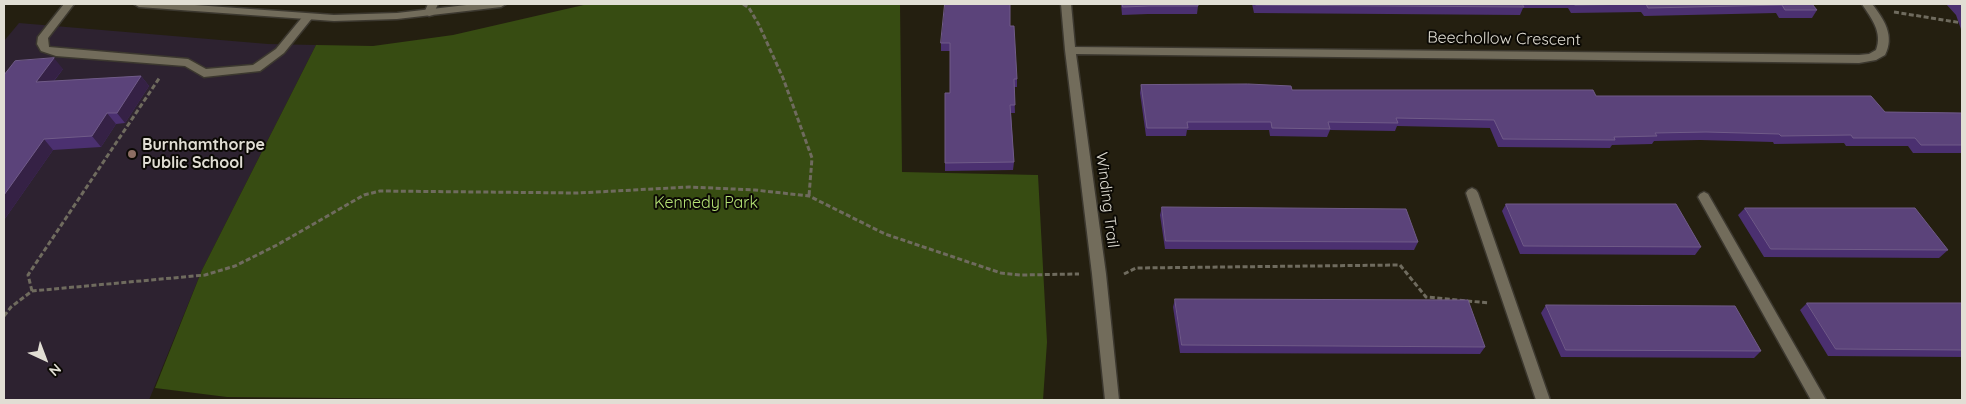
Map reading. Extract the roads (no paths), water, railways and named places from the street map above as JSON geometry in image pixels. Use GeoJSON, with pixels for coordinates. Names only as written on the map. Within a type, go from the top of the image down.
{"type":"FeatureCollection","features":[{"type":"Feature","properties":{"kind":"street"},"geometry":{"type":"LineString","coordinates":[[69,4],[43,37],[42,44],[45,49],[56,52],[188,63],[204,73],[256,68],[280,51],[308,17]]}},
{"type":"Feature","properties":{"kind":"street"},"geometry":{"type":"LineString","coordinates":[[139,4],[308,17],[374,17],[431,8],[501,4]]}},
{"type":"Feature","properties":{"kind":"street","name":"Winding Trail"},"geometry":{"type":"LineString","coordinates":[[1066,4],[1070,50],[1099,274],[1112,400]]}},
{"type":"Feature","properties":{"kind":"street","name":"Beechollow Crescent"},"geometry":{"type":"LineString","coordinates":[[1070,50],[1859,59],[1872,57],[1882,52],[1885,44],[1885,35],[1869,6]]}},
{"type":"Feature","properties":{"kind":"street"},"geometry":{"type":"LineString","coordinates":[[1472,193],[1543,400]]}},
{"type":"Feature","properties":{"kind":"street"},"geometry":{"type":"LineString","coordinates":[[1704,196],[1819,400]]}},
{"type":"Feature","properties":{"kind":"place","name":"Burnhamthorpe Public School"},"geometry":{"type":"Point","coordinates":[132,154]}},
{"type":"Feature","properties":{"kind":"park label","name":"Kennedy Park"},"geometry":{"type":"Point","coordinates":[706,203]}}]}
